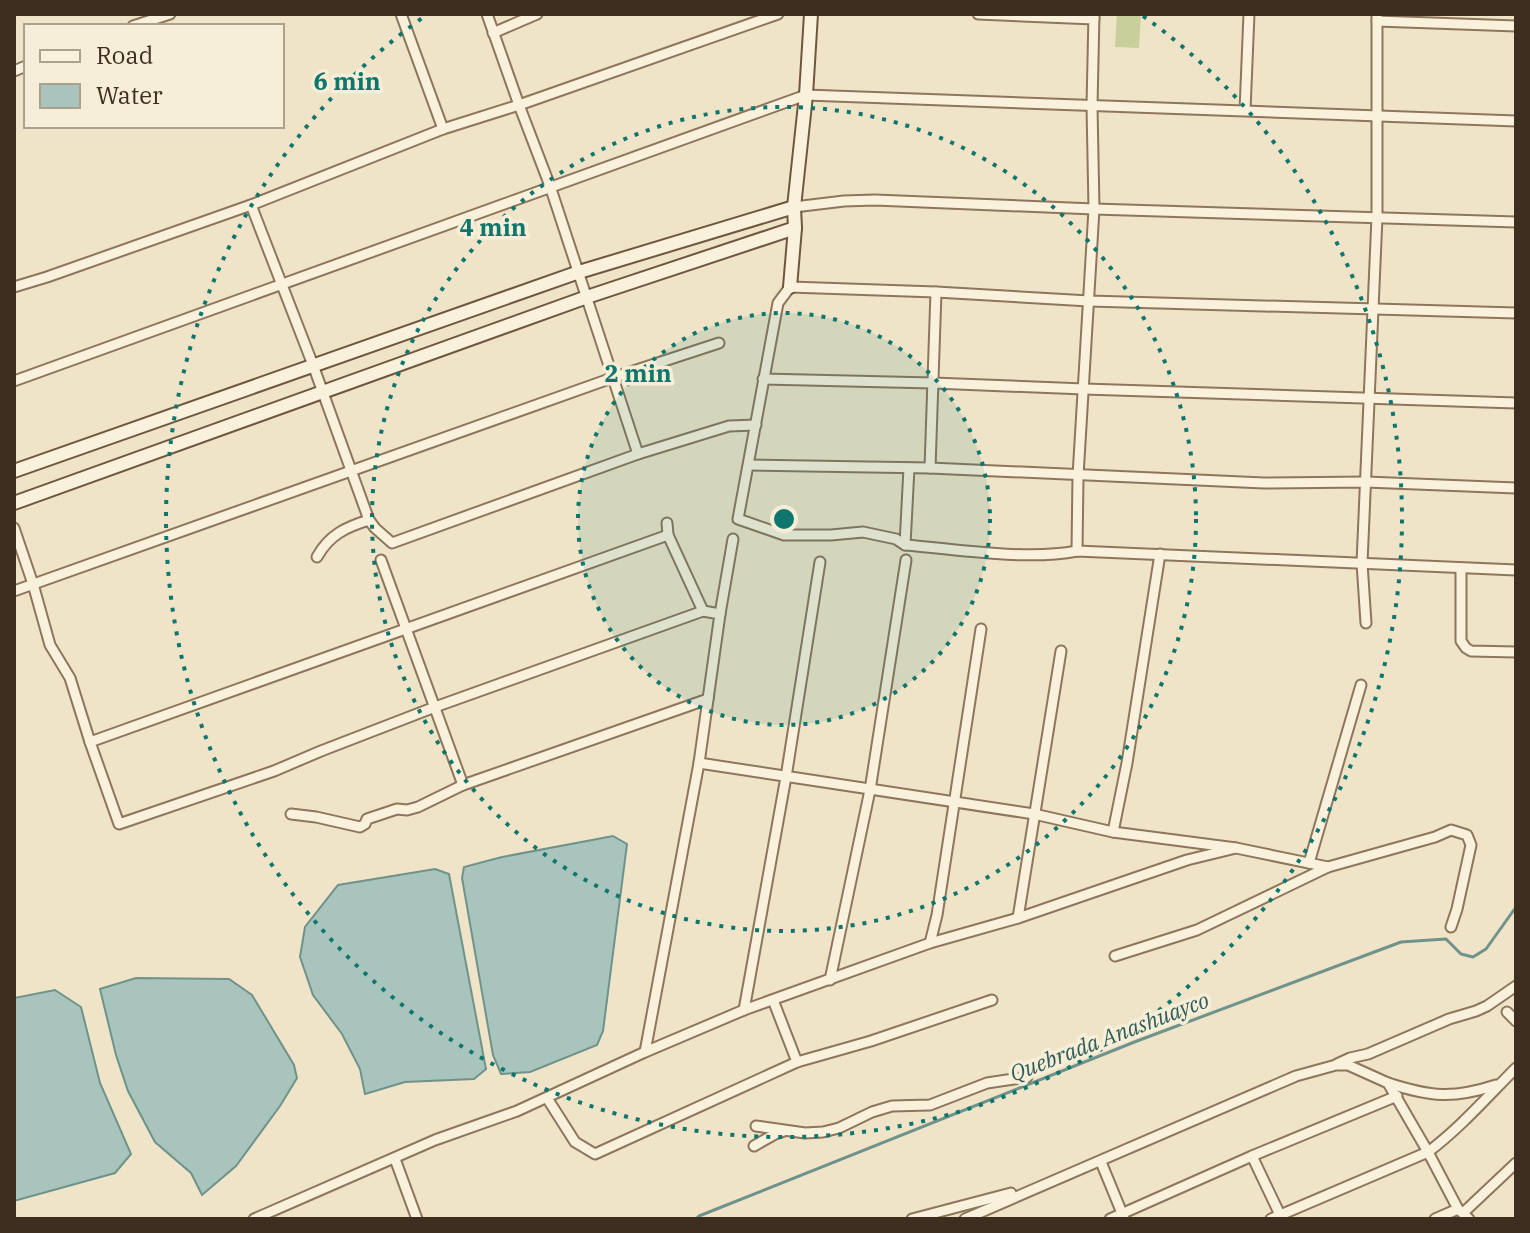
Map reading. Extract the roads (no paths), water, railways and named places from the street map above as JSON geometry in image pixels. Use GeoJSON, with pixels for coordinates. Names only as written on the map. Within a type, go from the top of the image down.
{"type":"FeatureCollection","features":[{"type":"Feature","properties":{"kind":"street"},"geometry":{"type":"LineString","coordinates":[[139,24],[170,14]]}},
{"type":"Feature","properties":{"kind":"street"},"geometry":{"type":"LineString","coordinates":[[401,14],[443,129]]}},
{"type":"Feature","properties":{"kind":"street"},"geometry":{"type":"LineString","coordinates":[[487,14],[550,186],[638,454]]}},
{"type":"Feature","properties":{"kind":"street"},"geometry":{"type":"LineString","coordinates":[[493,33],[537,14]]}},
{"type":"Feature","properties":{"kind":"street"},"geometry":{"type":"LineString","coordinates":[[14,287],[251,205],[443,129],[778,14]]}},
{"type":"Feature","properties":{"kind":"street"},"geometry":{"type":"LineString","coordinates":[[811,14],[790,287],[778,303],[738,519],[784,535],[863,532],[896,539],[905,545],[1016,554],[1077,551],[1516,570]]}},
{"type":"Feature","properties":{"kind":"street"},"geometry":{"type":"LineString","coordinates":[[978,14],[1094,17],[1094,209],[1078,476],[1077,551]]}},
{"type":"Feature","properties":{"kind":"street"},"geometry":{"type":"LineString","coordinates":[[1245,110],[1249,14]]}},
{"type":"Feature","properties":{"kind":"street"},"geometry":{"type":"LineString","coordinates":[[1366,623],[1362,563],[1377,217],[1377,18],[1516,26]]}},
{"type":"Feature","properties":{"kind":"street"},"geometry":{"type":"LineString","coordinates":[[14,381],[806,95],[1516,121]]}},
{"type":"Feature","properties":{"kind":"street"},"geometry":{"type":"LineString","coordinates":[[14,471],[579,272],[794,207],[875,200],[1516,222]]}},
{"type":"Feature","properties":{"kind":"street"},"geometry":{"type":"LineString","coordinates":[[251,205],[369,520],[392,543],[638,454],[729,426],[756,425]]}},
{"type":"Feature","properties":{"kind":"street"},"geometry":{"type":"LineString","coordinates":[[14,503],[587,297],[795,228]]}},
{"type":"Feature","properties":{"kind":"street"},"geometry":{"type":"LineString","coordinates":[[790,287],[1089,301],[1516,313]]}},
{"type":"Feature","properties":{"kind":"street"},"geometry":{"type":"LineString","coordinates":[[930,468],[936,292]]}},
{"type":"Feature","properties":{"kind":"street"},"geometry":{"type":"LineString","coordinates":[[14,591],[612,378],[719,343]]}},
{"type":"Feature","properties":{"kind":"street"},"geometry":{"type":"LineString","coordinates":[[763,379],[1516,403]]}},
{"type":"Feature","properties":{"kind":"street"},"geometry":{"type":"LineString","coordinates":[[749,465],[930,468],[1264,483],[1366,482],[1516,488]]}},
{"type":"Feature","properties":{"kind":"street"},"geometry":{"type":"LineString","coordinates":[[905,545],[909,468]]}},
{"type":"Feature","properties":{"kind":"street"},"geometry":{"type":"LineString","coordinates":[[317,557],[329,539],[369,520]]}},
{"type":"Feature","properties":{"kind":"street"},"geometry":{"type":"LineString","coordinates":[[667,523],[668,535],[703,611]]}},
{"type":"Feature","properties":{"kind":"street"},"geometry":{"type":"LineString","coordinates":[[14,528],[50,645],[70,678],[119,824],[274,771],[435,707],[703,611],[720,614]]}},
{"type":"Feature","properties":{"kind":"street"},"geometry":{"type":"LineString","coordinates":[[90,742],[668,535]]}},
{"type":"Feature","properties":{"kind":"street"},"geometry":{"type":"LineString","coordinates":[[645,1052],[699,763],[733,539]]}},
{"type":"Feature","properties":{"kind":"street"},"geometry":{"type":"LineString","coordinates":[[1113,832],[1160,554]]}},
{"type":"Feature","properties":{"kind":"street"},"geometry":{"type":"LineString","coordinates":[[381,560],[463,785]]}},
{"type":"Feature","properties":{"kind":"street"},"geometry":{"type":"LineString","coordinates":[[830,980],[870,790],[906,560]]}},
{"type":"Feature","properties":{"kind":"street"},"geometry":{"type":"LineString","coordinates":[[744,1010],[786,777],[820,562]]}},
{"type":"Feature","properties":{"kind":"street"},"geometry":{"type":"LineString","coordinates":[[1461,568],[1461,641],[1471,651],[1516,652]]}},
{"type":"Feature","properties":{"kind":"street"},"geometry":{"type":"LineString","coordinates":[[930,943],[937,915],[981,629]]}},
{"type":"Feature","properties":{"kind":"street"},"geometry":{"type":"LineString","coordinates":[[1018,918],[1061,651]]}},
{"type":"Feature","properties":{"kind":"street"},"geometry":{"type":"LineString","coordinates":[[1309,863],[1361,685]]}},
{"type":"Feature","properties":{"kind":"street"},"geometry":{"type":"LineString","coordinates":[[291,814],[360,827],[367,819],[397,809],[418,807],[463,785],[708,699]]}},
{"type":"Feature","properties":{"kind":"street"},"geometry":{"type":"LineString","coordinates":[[699,763],[1034,814],[1113,832],[1236,848],[1328,867]]}},
{"type":"Feature","properties":{"kind":"street"},"geometry":{"type":"LineString","coordinates":[[1115,956],[1197,930],[1328,867],[1451,830],[1467,835],[1471,845],[1451,927]]}},
{"type":"Feature","properties":{"kind":"street"},"geometry":{"type":"LineString","coordinates":[[254,1219],[435,1140],[517,1111],[744,1010],[930,943],[1018,918],[1187,860],[1236,848]]}},
{"type":"Feature","properties":{"kind":"street"},"geometry":{"type":"LineString","coordinates":[[965,1219],[1296,1076],[1368,1054],[1449,1019],[1476,1011],[1516,986]]}},
{"type":"Feature","properties":{"kind":"street"},"geometry":{"type":"LineString","coordinates":[[773,1000],[797,1062]]}},
{"type":"Feature","properties":{"kind":"street"},"geometry":{"type":"LineString","coordinates":[[547,1098],[575,1142],[595,1154],[797,1062],[871,1041],[992,1000]]}},
{"type":"Feature","properties":{"kind":"street"},"geometry":{"type":"LineString","coordinates":[[1507,1012],[1516,1021]]}},
{"type":"Feature","properties":{"kind":"street"},"geometry":{"type":"LineString","coordinates":[[1336,1065],[1355,1067],[1388,1083],[1439,1096],[1476,1092],[1499,1084]]}},
{"type":"Feature","properties":{"kind":"street"},"geometry":{"type":"LineString","coordinates":[[1252,1156],[1278,1218],[1428,1152],[1477,1110],[1516,1068]]}},
{"type":"Feature","properties":{"kind":"street"},"geometry":{"type":"LineString","coordinates":[[756,1126],[805,1133],[839,1128],[892,1106],[930,1105],[978,1086],[1027,1077]]}},
{"type":"Feature","properties":{"kind":"street"},"geometry":{"type":"LineString","coordinates":[[1388,1083],[1463,1214]]}},
{"type":"Feature","properties":{"kind":"street"},"geometry":{"type":"LineString","coordinates":[[1110,1219],[1124,1216],[1252,1156],[1397,1096]]}},
{"type":"Feature","properties":{"kind":"street"},"geometry":{"type":"LineString","coordinates":[[754,1146],[775,1134],[788,1131]]}},
{"type":"Feature","properties":{"kind":"street"},"geometry":{"type":"LineString","coordinates":[[395,1159],[417,1219]]}},
{"type":"Feature","properties":{"kind":"street"},"geometry":{"type":"LineString","coordinates":[[1101,1162],[1124,1216]]}},
{"type":"Feature","properties":{"kind":"street"},"geometry":{"type":"LineString","coordinates":[[1435,1219],[1463,1214],[1516,1163]]}},
{"type":"Feature","properties":{"kind":"street"},"geometry":{"type":"LineString","coordinates":[[912,1219],[1038,1186]]}},
{"type":"Feature","properties":{"kind":"water"},"geometry":{"type":"Polygon","coordinates":[[[613,836],[627,844],[603,1031],[597,1045],[530,1072],[501,1074],[493,1055],[462,878],[464,867],[613,836]]]}},
{"type":"Feature","properties":{"kind":"water"},"geometry":{"type":"Polygon","coordinates":[[[435,869],[449,874],[486,1069],[474,1079],[405,1082],[365,1094],[360,1069],[342,1034],[313,995],[300,957],[305,927],[338,885],[435,869]]]}},
{"type":"Feature","properties":{"kind":"water"},"geometry":{"type":"Polygon","coordinates":[[[136,978],[229,979],[252,995],[294,1065],[297,1078],[280,1106],[236,1166],[202,1195],[191,1173],[155,1142],[128,1091],[116,1055],[100,989],[136,978]]]}},
{"type":"Feature","properties":{"kind":"water"},"geometry":{"type":"Polygon","coordinates":[[[55,990],[81,1007],[100,1083],[131,1154],[115,1173],[14,1201],[14,998],[55,990]]]}},
{"type":"Feature","properties":{"kind":"waterway","name":"Quebrada Anashuayco"},"geometry":{"type":"LineString","coordinates":[[696,1219],[1137,1041],[1401,942],[1446,939],[1461,954],[1473,957],[1486,949],[1516,907]]}}]}
